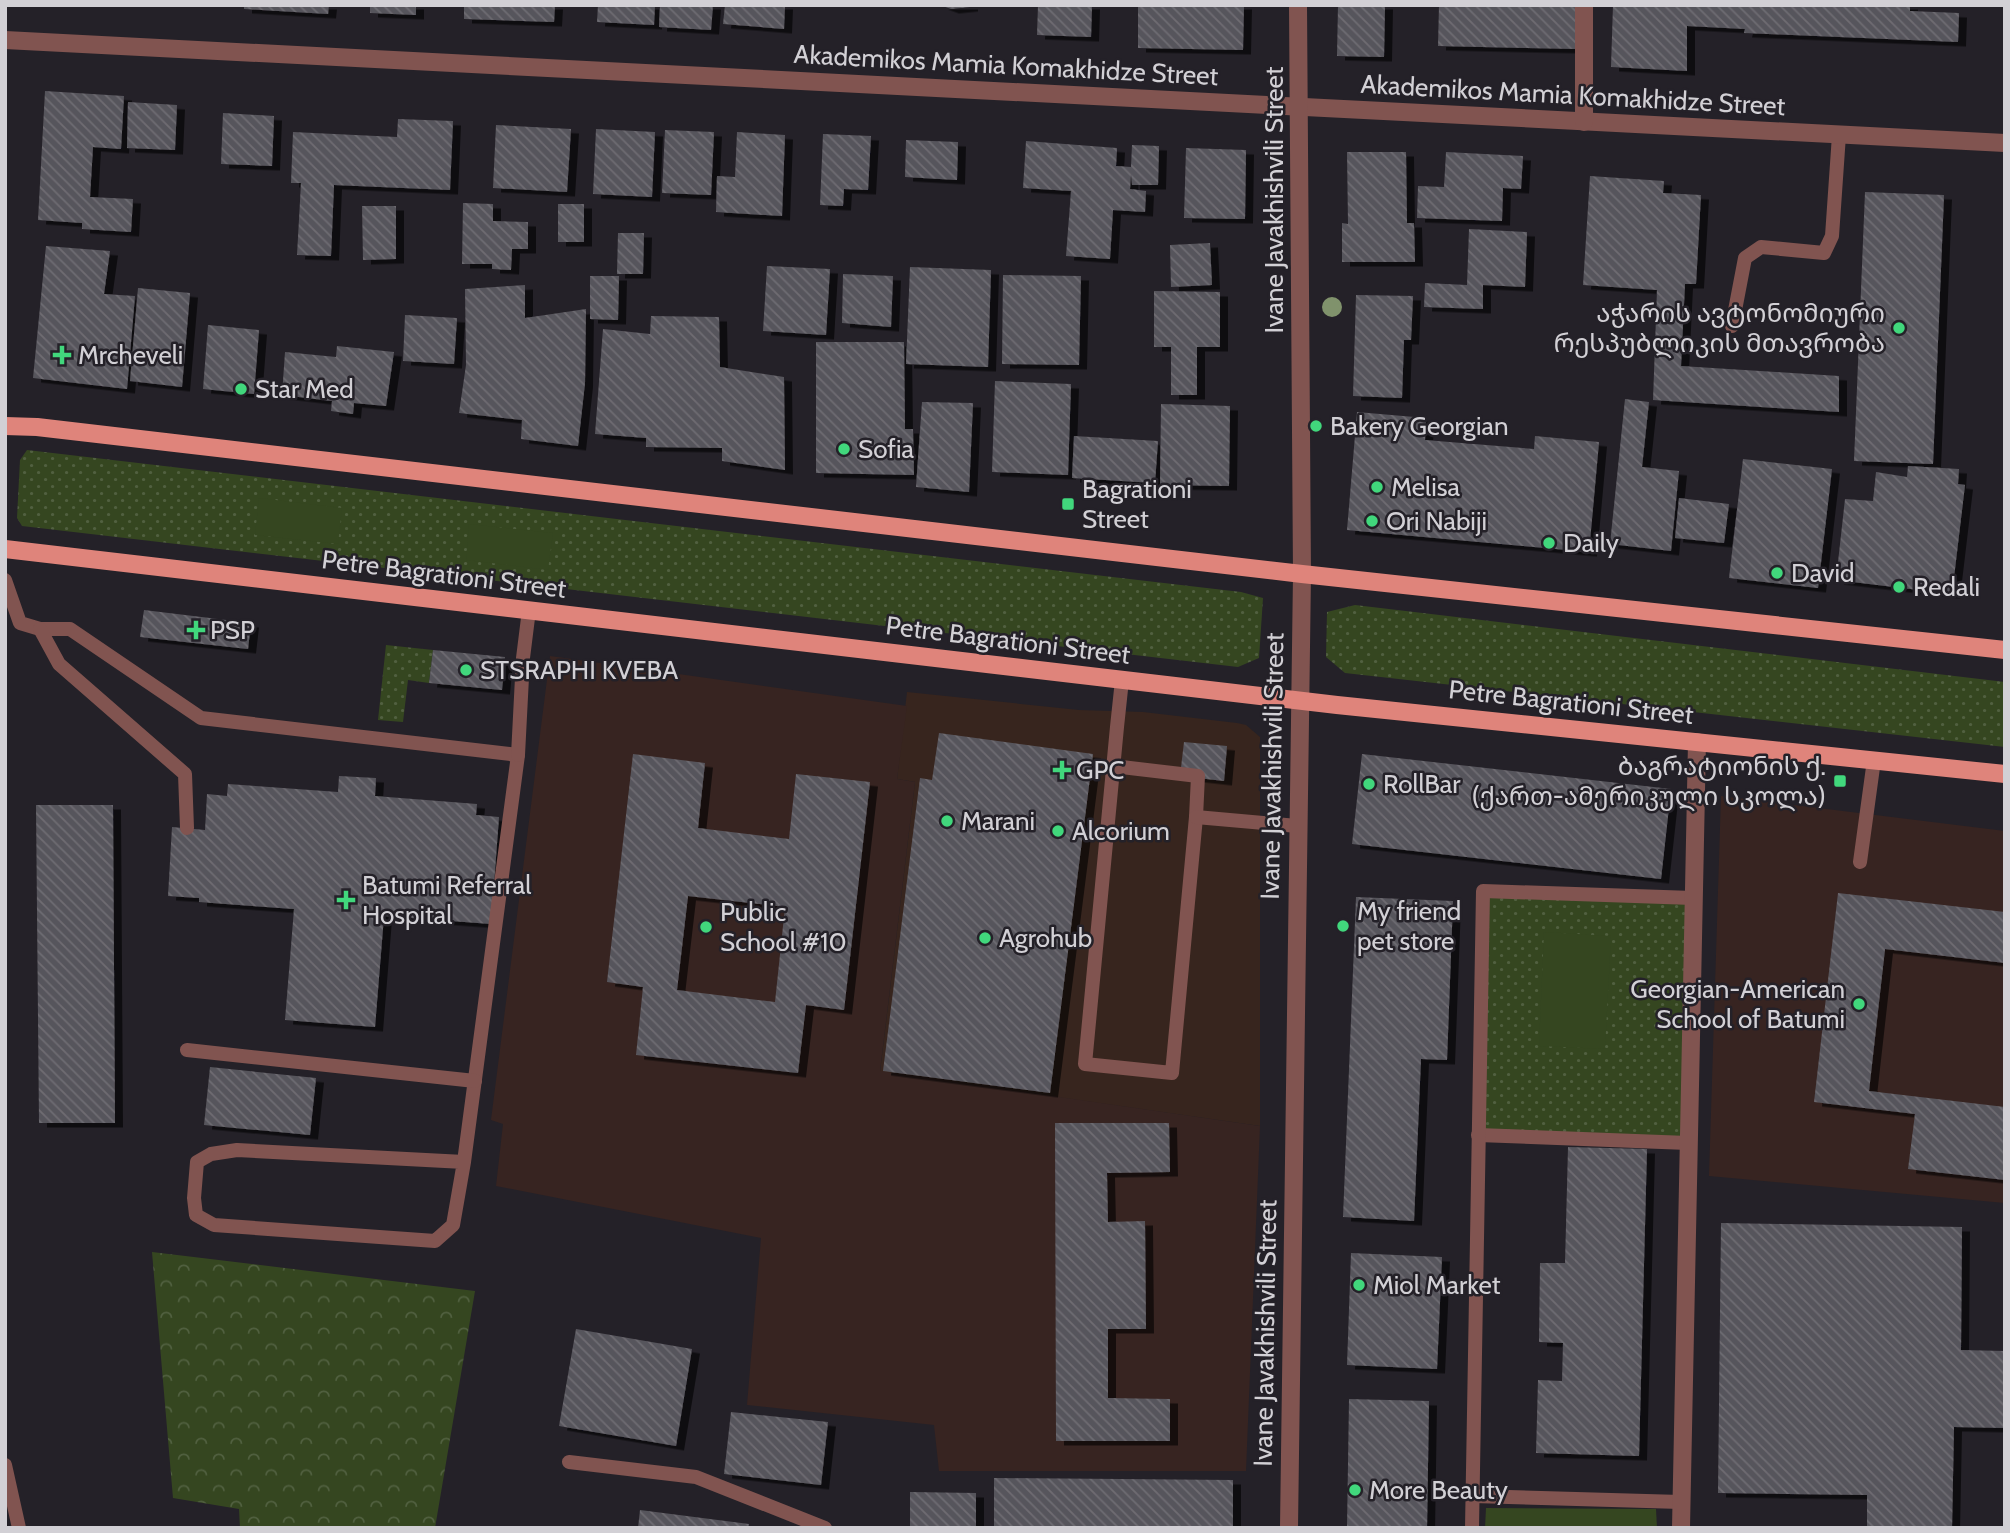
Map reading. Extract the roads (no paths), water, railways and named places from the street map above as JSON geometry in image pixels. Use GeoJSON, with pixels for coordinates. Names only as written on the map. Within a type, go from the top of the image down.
{"type":"FeatureCollection","features":[{"type":"Feature","properties":{"kind":"main road"},"geometry":{"type":"LineString","coordinates":[[5,426],[37,427],[1302,574],[2005,650]]}},
{"type":"Feature","properties":{"kind":"main road","name":"Petre Bagrationi Street"},"geometry":{"type":"LineString","coordinates":[[5,550],[1299,700],[2005,774]]}},
{"type":"Feature","properties":{"kind":"street","name":"Ivane Javakhishvili Street"},"geometry":{"type":"LineString","coordinates":[[1289,1528],[1302,574],[1298,5]]}},
{"type":"Feature","properties":{"kind":"street"},"geometry":{"type":"LineString","coordinates":[[1584,5],[1584,122]]}},
{"type":"Feature","properties":{"kind":"street","name":"Akademikos Mamia Komakhidze Street"},"geometry":{"type":"LineString","coordinates":[[5,40],[2005,143]]}},
{"type":"Feature","properties":{"kind":"street"},"geometry":{"type":"LineString","coordinates":[[1681,1528],[1697,742]]}},
{"type":"Feature","properties":{"kind":"lane"},"geometry":{"type":"LineString","coordinates":[[1732,326],[1745,258],[1761,247],[1794,248],[1824,253],[1832,236],[1839,135]]}},
{"type":"Feature","properties":{"kind":"lane"},"geometry":{"type":"LineString","coordinates":[[5,580],[20,623],[40,629],[70,629],[201,718],[517,755]]}},
{"type":"Feature","properties":{"kind":"lane"},"geometry":{"type":"LineString","coordinates":[[464,1162],[237,1150],[211,1154],[197,1162],[194,1198],[196,1215],[214,1225],[435,1241],[453,1225],[464,1162],[517,755],[528,610]]}},
{"type":"Feature","properties":{"kind":"lane"},"geometry":{"type":"LineString","coordinates":[[40,629],[59,664],[185,774],[187,828]]}},
{"type":"Feature","properties":{"kind":"lane"},"geometry":{"type":"LineString","coordinates":[[1113,766],[1198,776],[1172,1073],[1085,1064],[1113,766],[1122,680]]}},
{"type":"Feature","properties":{"kind":"lane"},"geometry":{"type":"LineString","coordinates":[[1860,862],[1874,760]]}},
{"type":"Feature","properties":{"kind":"lane"},"geometry":{"type":"LineString","coordinates":[[1196,817],[1297,826]]}},
{"type":"Feature","properties":{"kind":"lane"},"geometry":{"type":"LineString","coordinates":[[1472,1528],[1483,891],[1693,898]]}},
{"type":"Feature","properties":{"kind":"lane"},"geometry":{"type":"LineString","coordinates":[[187,1050],[475,1081]]}},
{"type":"Feature","properties":{"kind":"lane"},"geometry":{"type":"LineString","coordinates":[[1478,1135],[1688,1143]]}},
{"type":"Feature","properties":{"kind":"lane"},"geometry":{"type":"LineString","coordinates":[[569,1462],[696,1477],[825,1528]]}},
{"type":"Feature","properties":{"kind":"lane"},"geometry":{"type":"LineString","coordinates":[[5,1465],[19,1528]]}},
{"type":"Feature","properties":{"kind":"lane"},"geometry":{"type":"LineString","coordinates":[[1473,1496],[1681,1502]]}},
{"type":"Feature","properties":{"kind":"place","name":"აჭარის ავტონომიური რესპუბლიკის მთავრობა"},"geometry":{"type":"Point","coordinates":[1899,328]}},
{"type":"Feature","properties":{"kind":"place","name":"Mrcheveli"},"geometry":{"type":"Point","coordinates":[62,355]}},
{"type":"Feature","properties":{"kind":"place","name":"Star Med"},"geometry":{"type":"Point","coordinates":[241,389]}},
{"type":"Feature","properties":{"kind":"place","name":"Bakery Georgian"},"geometry":{"type":"Point","coordinates":[1316,426]}},
{"type":"Feature","properties":{"kind":"place","name":"Sofia"},"geometry":{"type":"Point","coordinates":[844,449]}},
{"type":"Feature","properties":{"kind":"place","name":"Melisa"},"geometry":{"type":"Point","coordinates":[1377,487]}},
{"type":"Feature","properties":{"kind":"place","name":"Bagrationi Street"},"geometry":{"type":"Point","coordinates":[1068,504]}},
{"type":"Feature","properties":{"kind":"place","name":"Ori Nabiji"},"geometry":{"type":"Point","coordinates":[1372,521]}},
{"type":"Feature","properties":{"kind":"place","name":"Daily"},"geometry":{"type":"Point","coordinates":[1549,543]}},
{"type":"Feature","properties":{"kind":"place","name":"David"},"geometry":{"type":"Point","coordinates":[1777,573]}},
{"type":"Feature","properties":{"kind":"place","name":"Redali"},"geometry":{"type":"Point","coordinates":[1899,587]}},
{"type":"Feature","properties":{"kind":"place","name":"PSP"},"geometry":{"type":"Point","coordinates":[196,630]}},
{"type":"Feature","properties":{"kind":"place","name":"STSRAPHI KVEBA"},"geometry":{"type":"Point","coordinates":[466,670]}},
{"type":"Feature","properties":{"kind":"place","name":"GPC"},"geometry":{"type":"Point","coordinates":[1062,770]}},
{"type":"Feature","properties":{"kind":"place","name":"ბაგრატიონის ქ. (ქართ-ამერიკული სკოლა)"},"geometry":{"type":"Point","coordinates":[1840,781]}},
{"type":"Feature","properties":{"kind":"place","name":"RollBar"},"geometry":{"type":"Point","coordinates":[1369,784]}},
{"type":"Feature","properties":{"kind":"place","name":"Marani"},"geometry":{"type":"Point","coordinates":[947,821]}},
{"type":"Feature","properties":{"kind":"place","name":"Alcorium"},"geometry":{"type":"Point","coordinates":[1058,831]}},
{"type":"Feature","properties":{"kind":"place","name":"Batumi Referral Hospital"},"geometry":{"type":"Point","coordinates":[346,900]}},
{"type":"Feature","properties":{"kind":"place","name":"My friend pet store"},"geometry":{"type":"Point","coordinates":[1343,926]}},
{"type":"Feature","properties":{"kind":"place","name":"Public School #10"},"geometry":{"type":"Point","coordinates":[706,927]}},
{"type":"Feature","properties":{"kind":"place","name":"Agrohub"},"geometry":{"type":"Point","coordinates":[985,938]}},
{"type":"Feature","properties":{"kind":"place","name":"Georgian-American School of Batumi"},"geometry":{"type":"Point","coordinates":[1859,1004]}},
{"type":"Feature","properties":{"kind":"place","name":"Miol Market"},"geometry":{"type":"Point","coordinates":[1359,1285]}},
{"type":"Feature","properties":{"kind":"place","name":"More Beauty"},"geometry":{"type":"Point","coordinates":[1355,1490]}}]}
